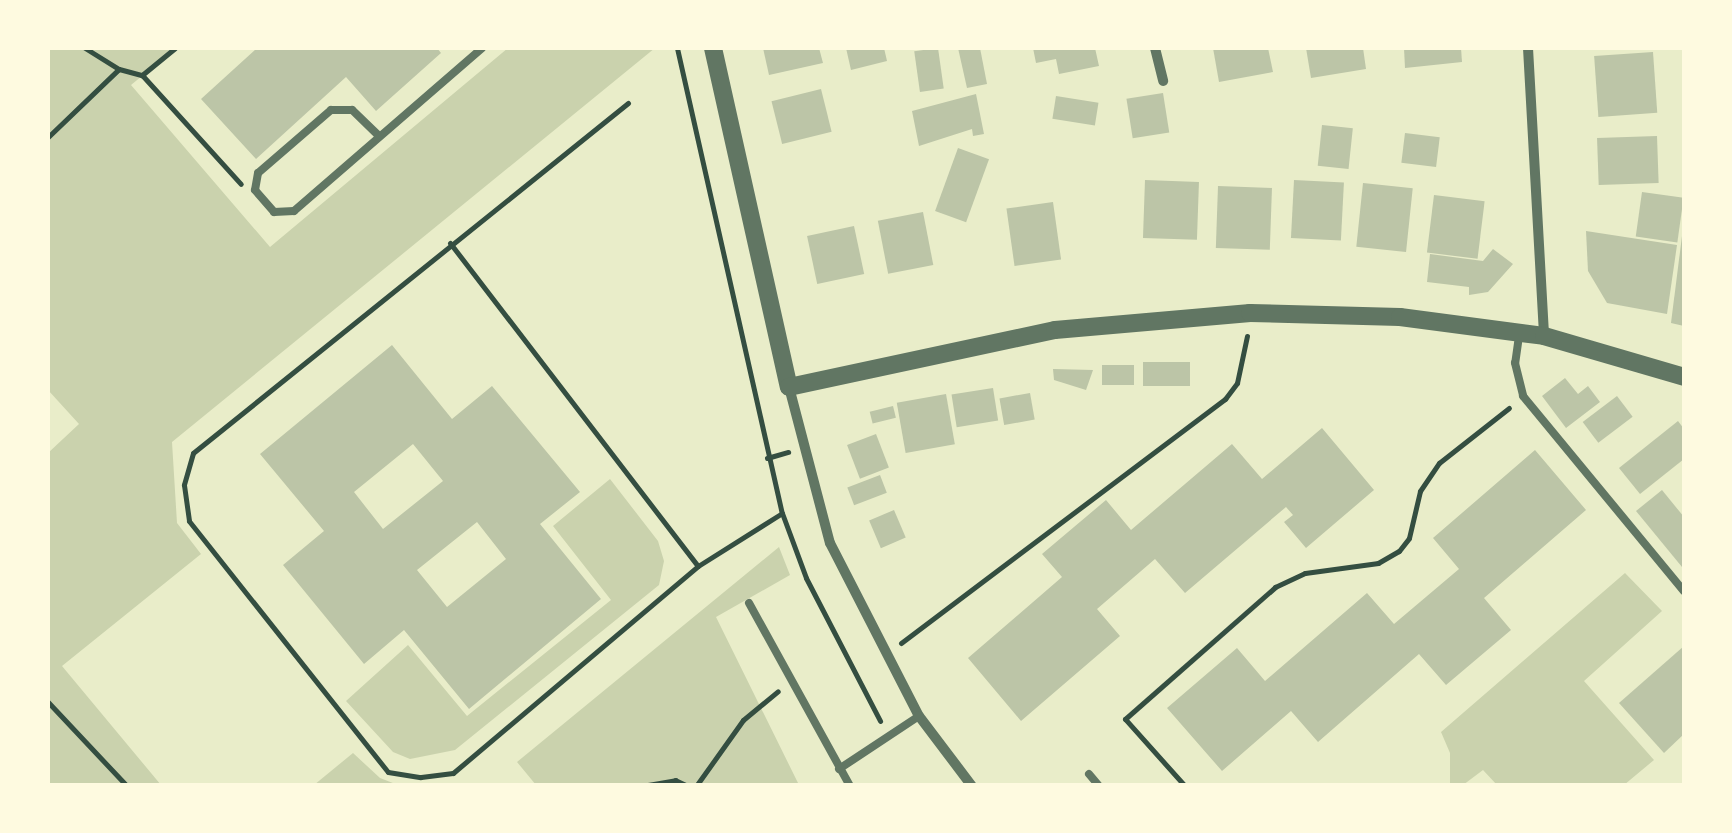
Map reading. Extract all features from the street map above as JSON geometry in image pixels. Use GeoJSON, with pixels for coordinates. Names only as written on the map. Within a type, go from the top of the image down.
{"type":"FeatureCollection","features":[{"type":"Feature","properties":{"kind":"street"},"geometry":{"type":"LineString","coordinates":[[713,48],[789,386],[830,543],[884,656],[918,716],[972,786]]}},
{"type":"Feature","properties":{"kind":"street"},"geometry":{"type":"LineString","coordinates":[[1156,48],[1163,82]]}},
{"type":"Feature","properties":{"kind":"street"},"geometry":{"type":"LineString","coordinates":[[1528,48],[1544,336]]}},
{"type":"Feature","properties":{"kind":"street"},"geometry":{"type":"LineString","coordinates":[[789,386],[1072,327],[1250,313],[1400,317],[1519,332],[1684,377]]}},
{"type":"Feature","properties":{"kind":"lane"},"geometry":{"type":"LineString","coordinates":[[378,135],[352,110],[331,110],[258,173],[255,186],[274,212],[289,214],[482,48]]}},
{"type":"Feature","properties":{"kind":"lane"},"geometry":{"type":"LineString","coordinates":[[1519,332],[1515,363],[1523,396],[1684,592]]}},
{"type":"Feature","properties":{"kind":"lane"},"geometry":{"type":"LineString","coordinates":[[749,603],[850,786]]}},
{"type":"Feature","properties":{"kind":"lane"},"geometry":{"type":"LineString","coordinates":[[839,769],[918,716]]}},
{"type":"Feature","properties":{"kind":"lane"},"geometry":{"type":"LineString","coordinates":[[1089,774],[1099,786]]}},
{"type":"Feature","properties":{"kind":"path"},"geometry":{"type":"LineString","coordinates":[[85,48],[120,69],[142,75],[236,183],[255,186]]}},
{"type":"Feature","properties":{"kind":"path"},"geometry":{"type":"LineString","coordinates":[[142,75],[175,48]]}},
{"type":"Feature","properties":{"kind":"path"},"geometry":{"type":"LineString","coordinates":[[677,48],[782,513],[806,578],[888,737]]}},
{"type":"Feature","properties":{"kind":"path"},"geometry":{"type":"LineString","coordinates":[[48,137],[120,69]]}},
{"type":"Feature","properties":{"kind":"path"},"geometry":{"type":"LineString","coordinates":[[628,103],[193,452],[184,485],[189,521],[388,772],[421,777],[453,773],[698,566],[782,513]]}},
{"type":"Feature","properties":{"kind":"path"},"geometry":{"type":"LineString","coordinates":[[450,243],[698,566]]}},
{"type":"Feature","properties":{"kind":"path"},"geometry":{"type":"LineString","coordinates":[[884,656],[1225,399],[1237,383],[1250,313]]}},
{"type":"Feature","properties":{"kind":"path"},"geometry":{"type":"LineString","coordinates":[[1185,786],[1125,720],[1275,587],[1305,574],[1378,563],[1399,551],[1420,491],[1439,463],[1523,396]]}},
{"type":"Feature","properties":{"kind":"path"},"geometry":{"type":"LineString","coordinates":[[696,786],[743,720],[790,683]]}},
{"type":"Feature","properties":{"kind":"path"},"geometry":{"type":"LineString","coordinates":[[48,702],[127,786]]}},
{"type":"Feature","properties":{"kind":"path"},"geometry":{"type":"LineString","coordinates":[[642,786],[675,780],[688,786]]}},
{"type":"Feature","properties":{"kind":"green space"},"geometry":{"type":"Polygon","coordinates":[[[48,48],[176,48],[131,85],[270,247],[508,48],[655,48],[172,442],[177,523],[201,554],[62,666],[161,785],[48,785],[48,453],[79,424],[48,390],[48,48]]]}},
{"type":"Feature","properties":{"kind":"green space"},"geometry":{"type":"Polygon","coordinates":[[[610,479],[658,541],[664,561],[659,585],[455,750],[410,759],[393,752],[346,701],[408,645],[467,716],[611,600],[553,526],[610,479]]]}},
{"type":"Feature","properties":{"kind":"green space"},"geometry":{"type":"Polygon","coordinates":[[[779,547],[790,575],[716,617],[799,785],[536,785],[517,762],[779,547]]]}},
{"type":"Feature","properties":{"kind":"green space"},"geometry":{"type":"Polygon","coordinates":[[[1625,573],[1662,611],[1584,681],[1654,760],[1624,785],[1497,785],[1483,770],[1463,785],[1450,785],[1450,753],[1441,732],[1625,573]]]}},
{"type":"Feature","properties":{"kind":"green space"},"geometry":{"type":"Polygon","coordinates":[[[353,753],[380,778],[398,785],[314,785],[353,753]]]}},
{"type":"Feature","properties":{"kind":"building"},"geometry":{"type":"Polygon","coordinates":[[[257,48],[437,48],[441,53],[376,111],[346,77],[256,159],[201,99],[257,48]]]}},
{"type":"Feature","properties":{"kind":"building"},"geometry":{"type":"Polygon","coordinates":[[[763,48],[819,48],[823,63],[769,75],[763,48]]]}},
{"type":"Feature","properties":{"kind":"building"},"geometry":{"type":"Polygon","coordinates":[[[846,48],[884,48],[887,61],[851,70],[846,48]]]}},
{"type":"Feature","properties":{"kind":"building"},"geometry":{"type":"Polygon","coordinates":[[[938,48],[944,89],[920,92],[914,51],[938,48]]]}},
{"type":"Feature","properties":{"kind":"building"},"geometry":{"type":"Polygon","coordinates":[[[958,48],[980,48],[987,84],[967,88],[958,48]]]}},
{"type":"Feature","properties":{"kind":"building"},"geometry":{"type":"Polygon","coordinates":[[[1033,48],[1095,48],[1099,66],[1059,74],[1056,59],[1036,63],[1033,48]]]}},
{"type":"Feature","properties":{"kind":"building"},"geometry":{"type":"Polygon","coordinates":[[[1213,48],[1268,48],[1273,72],[1219,82],[1213,48]]]}},
{"type":"Feature","properties":{"kind":"building"},"geometry":{"type":"Polygon","coordinates":[[[1306,48],[1363,48],[1366,69],[1311,78],[1306,48]]]}},
{"type":"Feature","properties":{"kind":"building"},"geometry":{"type":"Polygon","coordinates":[[[1404,48],[1461,48],[1462,62],[1405,68],[1404,48]]]}},
{"type":"Feature","properties":{"kind":"building"},"geometry":{"type":"Polygon","coordinates":[[[1653,52],[1657,113],[1598,117],[1594,56],[1653,52]]]}},
{"type":"Feature","properties":{"kind":"building"},"geometry":{"type":"Polygon","coordinates":[[[821,89],[832,132],[782,144],[772,101],[821,89]]]}},
{"type":"Feature","properties":{"kind":"building"},"geometry":{"type":"Polygon","coordinates":[[[1163,93],[1169,133],[1133,138],[1126,99],[1163,93]]]}},
{"type":"Feature","properties":{"kind":"building"},"geometry":{"type":"Polygon","coordinates":[[[976,94],[984,134],[973,136],[972,129],[919,146],[912,111],[976,94]]]}},
{"type":"Feature","properties":{"kind":"building"},"geometry":{"type":"Polygon","coordinates":[[[1056,96],[1098,103],[1095,125],[1052,119],[1056,96]]]}},
{"type":"Feature","properties":{"kind":"building"},"geometry":{"type":"Polygon","coordinates":[[[1322,125],[1353,128],[1349,169],[1318,166],[1322,125]]]}},
{"type":"Feature","properties":{"kind":"building"},"geometry":{"type":"Polygon","coordinates":[[[1405,133],[1440,137],[1436,167],[1401,163],[1405,133]]]}},
{"type":"Feature","properties":{"kind":"building"},"geometry":{"type":"Polygon","coordinates":[[[1657,136],[1659,183],[1599,185],[1597,138],[1657,136]]]}},
{"type":"Feature","properties":{"kind":"building"},"geometry":{"type":"Polygon","coordinates":[[[958,148],[989,159],[966,222],[935,211],[958,148]]]}},
{"type":"Feature","properties":{"kind":"building"},"geometry":{"type":"Polygon","coordinates":[[[1145,180],[1199,182],[1197,240],[1143,238],[1145,180]]]}},
{"type":"Feature","properties":{"kind":"building"},"geometry":{"type":"Polygon","coordinates":[[[1294,180],[1344,183],[1341,241],[1291,238],[1294,180]]]}},
{"type":"Feature","properties":{"kind":"building"},"geometry":{"type":"Polygon","coordinates":[[[1363,183],[1413,188],[1406,252],[1356,247],[1363,183]]]}},
{"type":"Feature","properties":{"kind":"building"},"geometry":{"type":"Polygon","coordinates":[[[1218,186],[1272,188],[1270,250],[1216,248],[1218,186]]]}},
{"type":"Feature","properties":{"kind":"building"},"geometry":{"type":"Polygon","coordinates":[[[1642,192],[1684,198],[1677,242],[1636,237],[1642,192]]]}},
{"type":"Feature","properties":{"kind":"building"},"geometry":{"type":"Polygon","coordinates":[[[1434,195],[1485,201],[1478,259],[1427,253],[1434,195]]]}},
{"type":"Feature","properties":{"kind":"building"},"geometry":{"type":"Polygon","coordinates":[[[1053,202],[1061,259],[1015,266],[1006,209],[1053,202]]]}},
{"type":"Feature","properties":{"kind":"building"},"geometry":{"type":"Polygon","coordinates":[[[923,212],[933,265],[888,274],[878,221],[923,212]]]}},
{"type":"Feature","properties":{"kind":"building"},"geometry":{"type":"Polygon","coordinates":[[[854,226],[864,274],[817,284],[807,236],[854,226]]]}},
{"type":"Feature","properties":{"kind":"building"},"geometry":{"type":"Polygon","coordinates":[[[1586,231],[1677,245],[1667,314],[1607,303],[1588,271],[1586,231]]]}},
{"type":"Feature","properties":{"kind":"building"},"geometry":{"type":"Polygon","coordinates":[[[1684,236],[1684,326],[1671,323],[1684,236]]]}},
{"type":"Feature","properties":{"kind":"building"},"geometry":{"type":"Polygon","coordinates":[[[1493,249],[1513,264],[1488,292],[1469,295],[1469,287],[1427,282],[1430,254],[1483,261],[1493,249]]]}},
{"type":"Feature","properties":{"kind":"building"},"geometry":{"type":"Polygon","coordinates":[[[392,345],[452,419],[492,386],[580,492],[540,524],[601,599],[469,709],[404,630],[364,664],[283,565],[324,531],[260,454],[392,345]],[[413,444],[354,492],[383,529],[443,481],[413,444]],[[477,522],[417,570],[447,607],[506,559],[477,522]]]}},
{"type":"Feature","properties":{"kind":"building"},"geometry":{"type":"Polygon","coordinates":[[[1143,362],[1190,362],[1190,386],[1143,386],[1143,362]]]}},
{"type":"Feature","properties":{"kind":"building"},"geometry":{"type":"Polygon","coordinates":[[[1102,365],[1134,365],[1134,385],[1102,385],[1102,365]]]}},
{"type":"Feature","properties":{"kind":"building"},"geometry":{"type":"Polygon","coordinates":[[[1053,369],[1093,370],[1086,390],[1054,380],[1053,369]]]}},
{"type":"Feature","properties":{"kind":"building"},"geometry":{"type":"Polygon","coordinates":[[[1565,378],[1578,394],[1588,386],[1600,402],[1566,428],[1542,396],[1565,378]]]}},
{"type":"Feature","properties":{"kind":"building"},"geometry":{"type":"Polygon","coordinates":[[[993,388],[998,421],[957,427],[952,395],[993,388]]]}},
{"type":"Feature","properties":{"kind":"building"},"geometry":{"type":"Polygon","coordinates":[[[1030,393],[1035,420],[1004,425],[999,398],[1030,393]]]}},
{"type":"Feature","properties":{"kind":"building"},"geometry":{"type":"Polygon","coordinates":[[[946,394],[955,444],[906,453],[897,403],[946,394]]]}},
{"type":"Feature","properties":{"kind":"building"},"geometry":{"type":"Polygon","coordinates":[[[1617,396],[1633,417],[1598,443],[1583,422],[1617,396]]]}},
{"type":"Feature","properties":{"kind":"building"},"geometry":{"type":"Polygon","coordinates":[[[893,406],[896,418],[873,423],[870,412],[893,406]]]}},
{"type":"Feature","properties":{"kind":"building"},"geometry":{"type":"Polygon","coordinates":[[[1678,421],[1684,429],[1684,459],[1640,494],[1619,468],[1678,421]]]}},
{"type":"Feature","properties":{"kind":"building"},"geometry":{"type":"Polygon","coordinates":[[[1322,428],[1374,490],[1306,548],[1284,522],[1293,515],[1286,507],[1185,593],[1155,559],[1097,609],[1120,636],[1021,721],[968,658],[1062,577],[1042,554],[1106,500],[1131,530],[1232,444],[1262,479],[1322,428]]]}},
{"type":"Feature","properties":{"kind":"building"},"geometry":{"type":"Polygon","coordinates":[[[876,434],[889,468],[860,479],[847,445],[876,434]]]}},
{"type":"Feature","properties":{"kind":"building"},"geometry":{"type":"Polygon","coordinates":[[[1535,450],[1586,510],[1484,598],[1511,630],[1446,685],[1419,654],[1318,742],[1291,711],[1222,771],[1167,708],[1237,648],[1265,681],[1367,593],[1394,624],[1459,569],[1433,538],[1535,450]]]}},
{"type":"Feature","properties":{"kind":"building"},"geometry":{"type":"Polygon","coordinates":[[[880,475],[887,493],[854,505],[847,488],[880,475]]]}},
{"type":"Feature","properties":{"kind":"building"},"geometry":{"type":"Polygon","coordinates":[[[1662,490],[1684,517],[1682,567],[1636,511],[1662,490]]]}},
{"type":"Feature","properties":{"kind":"building"},"geometry":{"type":"Polygon","coordinates":[[[894,510],[906,538],[881,548],[869,521],[894,510]]]}},
{"type":"Feature","properties":{"kind":"building"},"geometry":{"type":"Polygon","coordinates":[[[1684,646],[1684,734],[1664,753],[1619,703],[1684,646]]]}}]}
